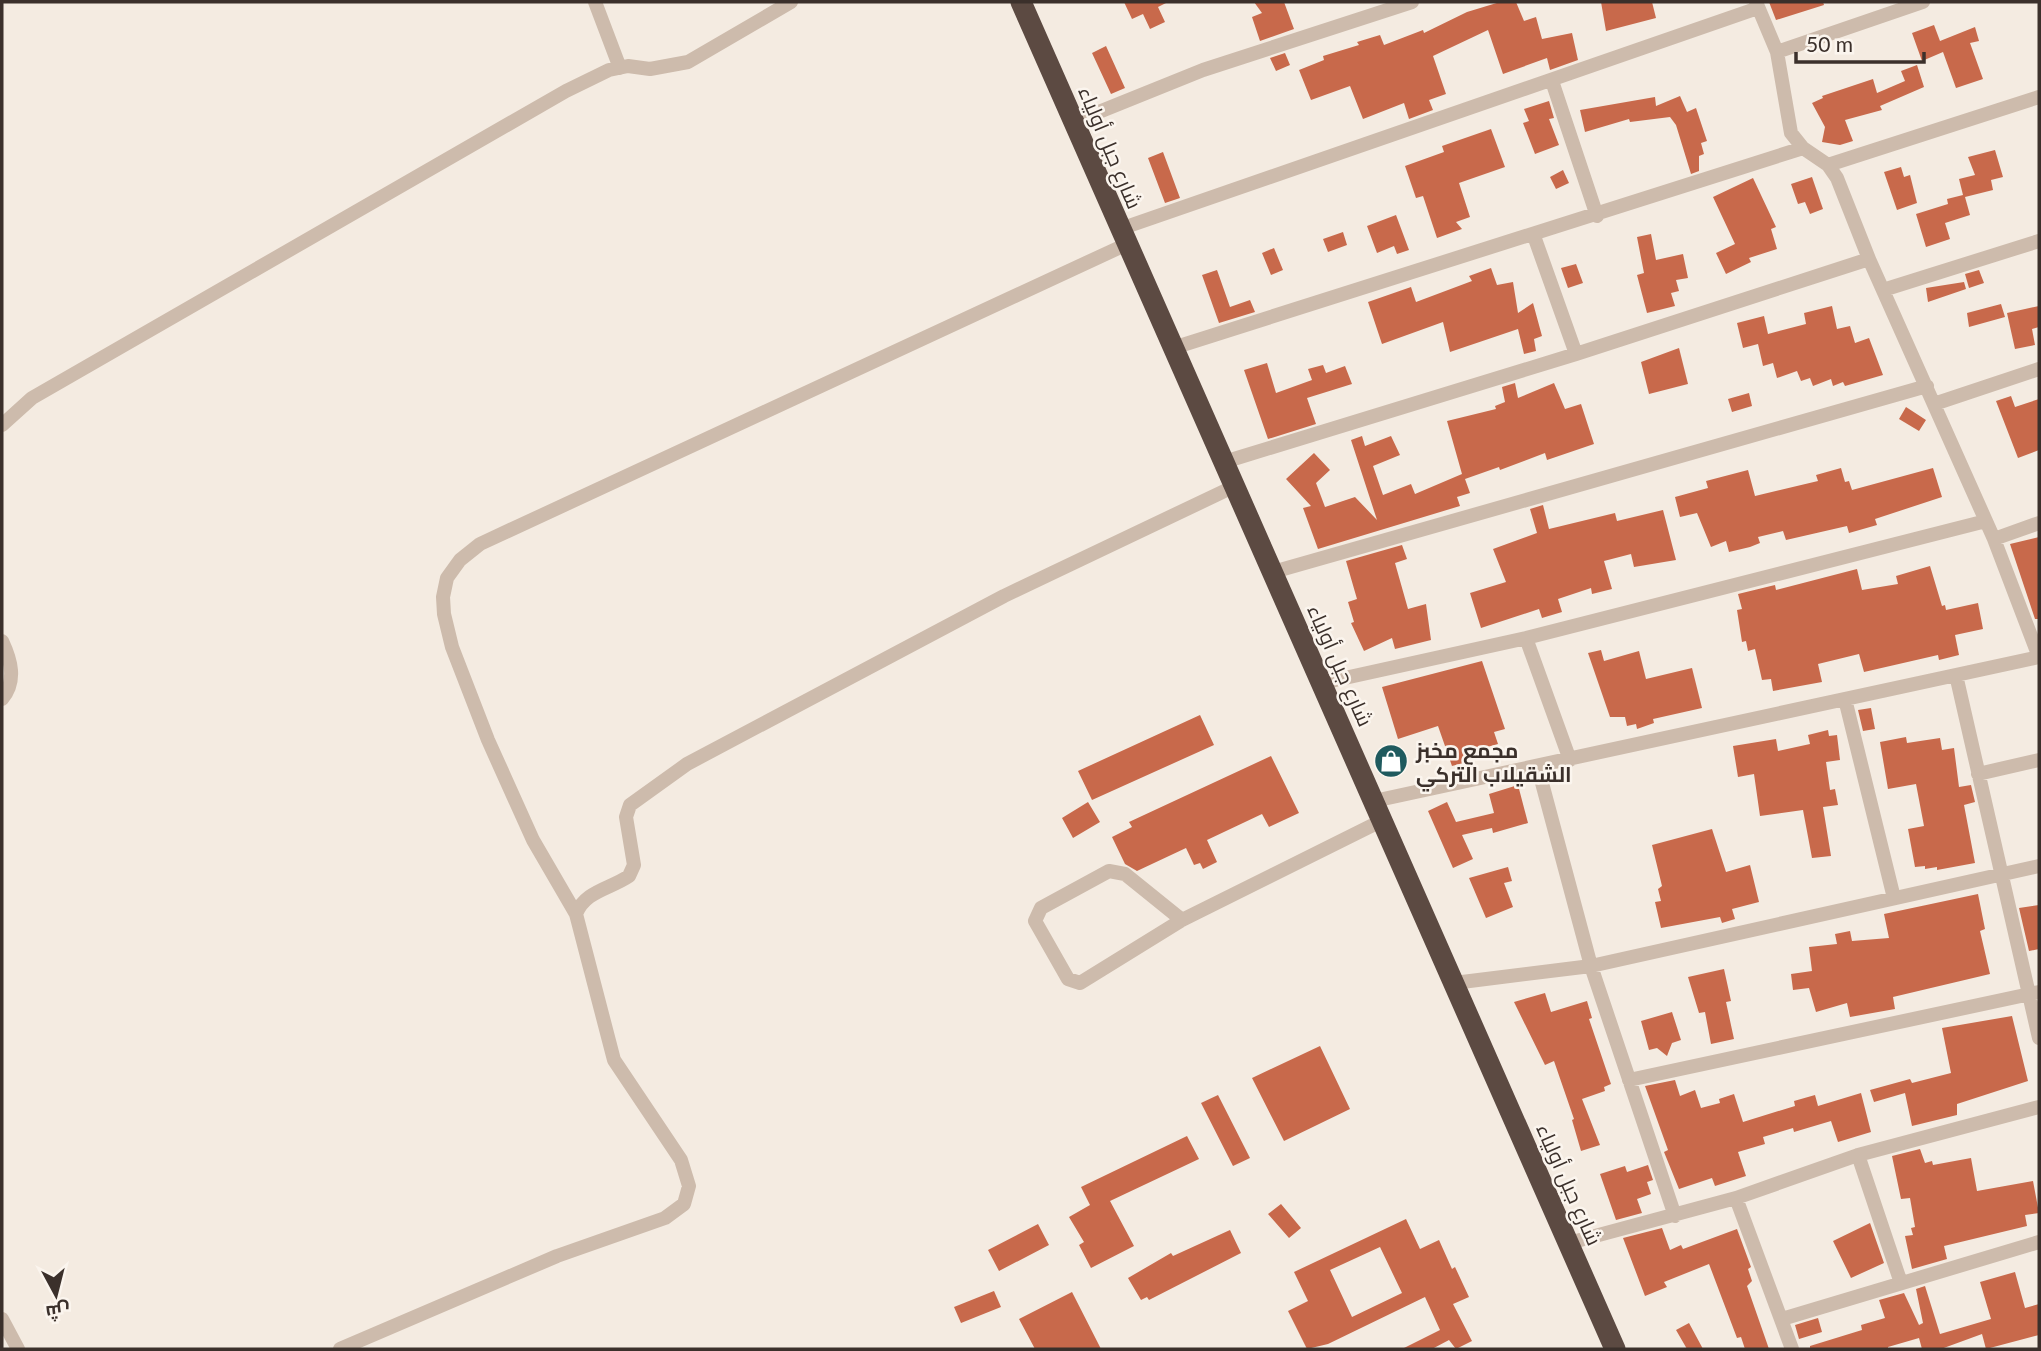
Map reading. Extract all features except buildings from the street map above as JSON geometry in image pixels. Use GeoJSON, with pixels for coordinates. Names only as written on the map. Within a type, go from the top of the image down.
{"type":"FeatureCollection","features":[{"type":"Feature","properties":{"kind":"highway","name":"شارع جبل أولياء"},"geometry":{"type":"LineString","coordinates":[[1021,2],[1615,1349]]}},
{"type":"Feature","properties":{"kind":"street"},"geometry":{"type":"LineString","coordinates":[[595,2],[620,68]]}},
{"type":"Feature","properties":{"kind":"street"},"geometry":{"type":"LineString","coordinates":[[2,425],[32,398],[566,92],[609,70],[650,69],[688,62],[791,2]]}},
{"type":"Feature","properties":{"kind":"street"},"geometry":{"type":"LineString","coordinates":[[1074,122],[1203,70],[1412,2]]}},
{"type":"Feature","properties":{"kind":"street"},"geometry":{"type":"LineString","coordinates":[[1777,52],[1923,2]]}},
{"type":"Feature","properties":{"kind":"street"},"geometry":{"type":"LineString","coordinates":[[340,1349],[545,1261],[665,1219],[684,1204],[689,1186],[681,1160],[610,1049],[576,914],[533,840],[488,740],[452,647],[443,597],[447,578],[460,560],[480,544],[1123,237],[1757,5],[1777,52],[1791,133],[1804,148],[1829,165],[1843,192],[1869,260],[1994,539],[2039,657],[1570,760],[1378,810],[1182,920],[1080,983],[1068,979],[1035,921],[1041,908],[1109,871],[1125,874],[1182,920]]}},
{"type":"Feature","properties":{"kind":"street"},"geometry":{"type":"LineString","coordinates":[[1552,81],[1597,216]]}},
{"type":"Feature","properties":{"kind":"street"},"geometry":{"type":"LineString","coordinates":[[1829,165],[2039,97]]}},
{"type":"Feature","properties":{"kind":"street"},"geometry":{"type":"LineString","coordinates":[[1172,348],[1534,236],[1804,148]]}},
{"type":"Feature","properties":{"kind":"street"},"geometry":{"type":"LineString","coordinates":[[1534,236],[1576,355]]}},
{"type":"Feature","properties":{"kind":"street"},"geometry":{"type":"LineString","coordinates":[[1883,290],[2039,241]]}},
{"type":"Feature","properties":{"kind":"street"},"geometry":{"type":"LineString","coordinates":[[1224,462],[1576,355],[1869,260]]}},
{"type":"Feature","properties":{"kind":"street"},"geometry":{"type":"LineString","coordinates":[[1934,404],[2039,369]]}},
{"type":"Feature","properties":{"kind":"street"},"geometry":{"type":"LineString","coordinates":[[1273,572],[1927,386]]}},
{"type":"Feature","properties":{"kind":"street"},"geometry":{"type":"LineString","coordinates":[[576,914],[580,903],[590,895],[629,876],[634,865],[626,817],[630,805],[687,764],[1004,596],[1235,486]]}},
{"type":"Feature","properties":{"kind":"street"},"geometry":{"type":"LineString","coordinates":[[1322,683],[1526,638],[1986,521]]}},
{"type":"Feature","properties":{"kind":"street"},"geometry":{"type":"LineString","coordinates":[[1994,539],[2039,523]]}},
{"type":"Feature","properties":{"kind":"street"},"geometry":{"type":"LineString","coordinates":[[1526,638],[1570,760]]}},
{"type":"Feature","properties":{"kind":"street"},"geometry":{"type":"LineString","coordinates":[[2,641],[12,676],[9,691],[2,699]]}},
{"type":"Feature","properties":{"kind":"street"},"geometry":{"type":"LineString","coordinates":[[1956,676],[2000,874],[2034,993],[2039,1038]]}},
{"type":"Feature","properties":{"kind":"street"},"geometry":{"type":"LineString","coordinates":[[1845,699],[1894,898]]}},
{"type":"Feature","properties":{"kind":"street"},"geometry":{"type":"LineString","coordinates":[[1978,774],[2039,760]]}},
{"type":"Feature","properties":{"kind":"street"},"geometry":{"type":"LineString","coordinates":[[1538,768],[1591,965],[1675,1216]]}},
{"type":"Feature","properties":{"kind":"street"},"geometry":{"type":"LineString","coordinates":[[1454,983],[1591,965],[2039,866]]}},
{"type":"Feature","properties":{"kind":"street"},"geometry":{"type":"LineString","coordinates":[[1629,1080],[2034,993]]}},
{"type":"Feature","properties":{"kind":"street"},"geometry":{"type":"LineString","coordinates":[[1569,1243],[1675,1216],[1858,1156],[2039,1107]]}},
{"type":"Feature","properties":{"kind":"street"},"geometry":{"type":"LineString","coordinates":[[1858,1156],[1901,1283]]}},
{"type":"Feature","properties":{"kind":"street"},"geometry":{"type":"LineString","coordinates":[[1736,1198],[1792,1349]]}},
{"type":"Feature","properties":{"kind":"street"},"geometry":{"type":"LineString","coordinates":[[1782,1319],[2039,1242]]}},
{"type":"Feature","properties":{"kind":"street"},"geometry":{"type":"LineString","coordinates":[[2,1319],[18,1349]]}},
{"type":"Feature","properties":{"kind":"place","name":"مجمع مخبز الشقيلاب التركي"},"geometry":{"type":"Point","coordinates":[1391,761]}}]}
